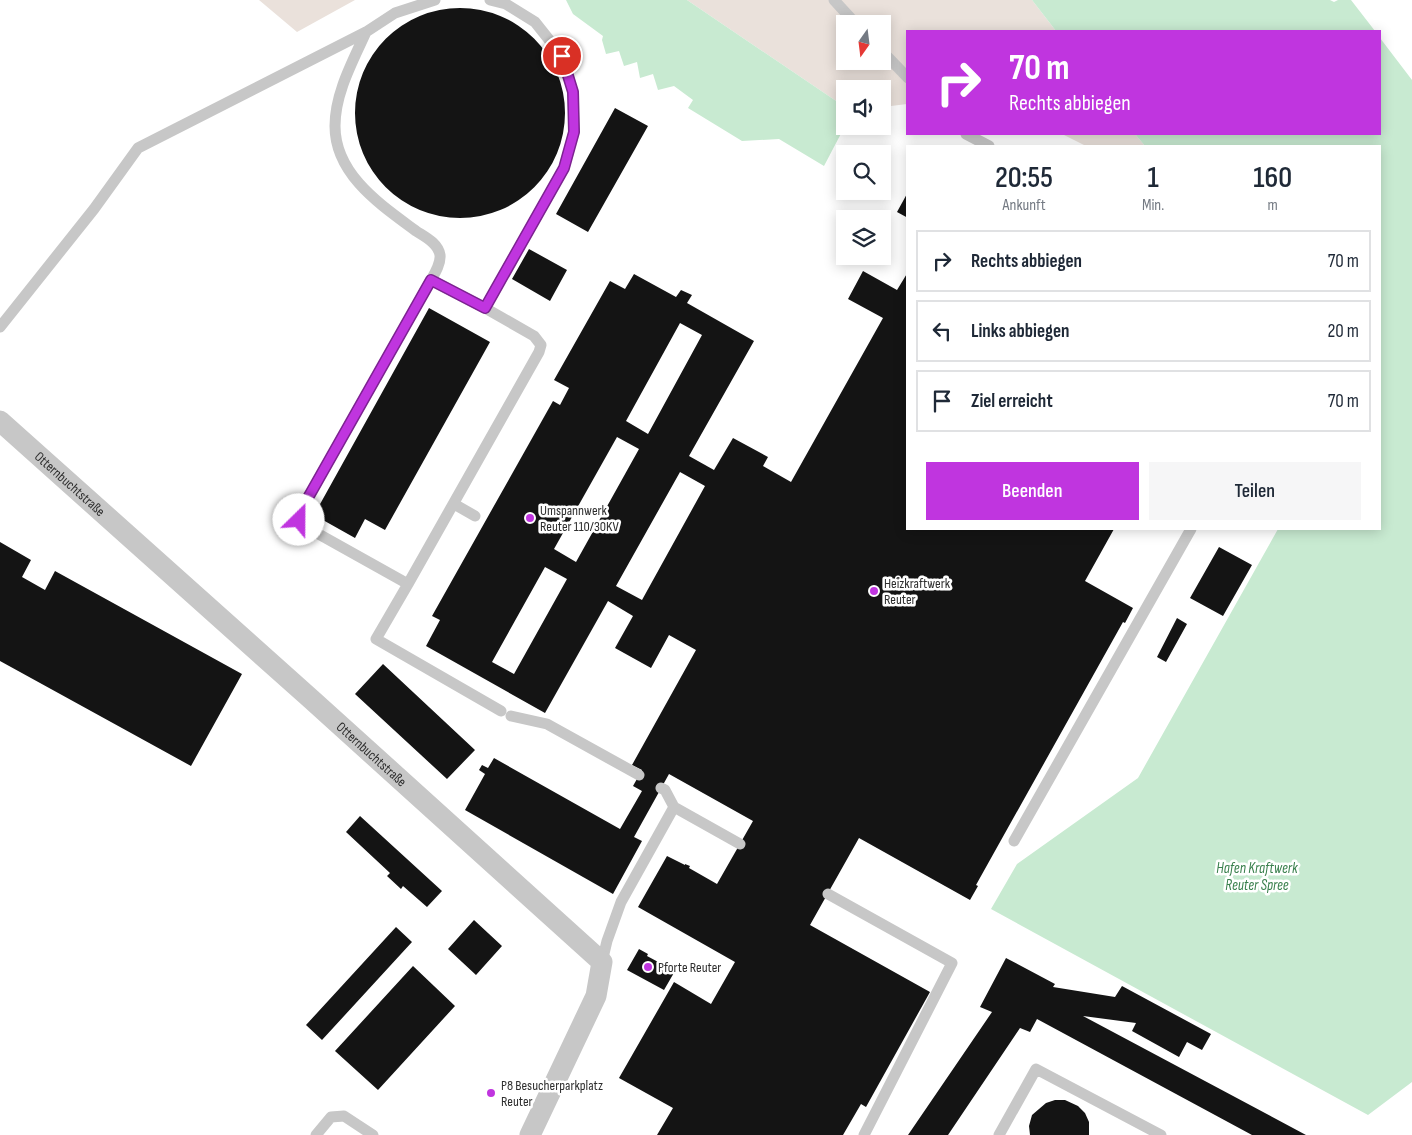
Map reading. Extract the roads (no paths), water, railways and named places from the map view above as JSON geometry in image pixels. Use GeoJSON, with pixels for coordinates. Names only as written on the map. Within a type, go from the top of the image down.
{"type":"FeatureCollection","features":[{"type":"Feature","properties":{"kind":"street","name":"Otternbuchtstraße"},"geometry":{"type":"LineString","coordinates":[[0,421],[602,962]]}},
{"type":"Feature","properties":{"kind":"street"},"geometry":{"type":"LineString","coordinates":[[530,1135],[596,996],[602,962]]}},
{"type":"Feature","properties":{"kind":"lane"},"geometry":{"type":"LineString","coordinates":[[0,327],[94,208],[138,148],[366,32],[395,13],[435,0]]}},
{"type":"Feature","properties":{"kind":"lane"},"geometry":{"type":"LineString","coordinates":[[485,308],[564,168],[574,132],[573,92],[562,56],[535,22],[506,4],[490,0]]}},
{"type":"Feature","properties":{"kind":"lane"},"geometry":{"type":"LineString","coordinates":[[834,0],[848,15]]}},
{"type":"Feature","properties":{"kind":"lane"},"geometry":{"type":"LineString","coordinates":[[366,32],[340,92],[335,126],[341,158],[357,181],[383,207],[435,244],[440,255],[438,265],[431,280],[300,512],[299,520],[306,527],[408,584]]}},
{"type":"Feature","properties":{"kind":"lane"},"geometry":{"type":"LineString","coordinates":[[891,60],[906,76]]}},
{"type":"Feature","properties":{"kind":"lane"},"geometry":{"type":"LineString","coordinates":[[968,135],[987,145]]}},
{"type":"Feature","properties":{"kind":"lane"},"geometry":{"type":"LineString","coordinates":[[431,280],[534,336],[541,345],[539,352],[454,504],[376,639],[506,713],[547,724],[639,775]]}},
{"type":"Feature","properties":{"kind":"lane"},"geometry":{"type":"LineString","coordinates":[[454,504],[475,516]]}},
{"type":"Feature","properties":{"kind":"lane"},"geometry":{"type":"LineString","coordinates":[[1014,841],[1190,530]]}},
{"type":"Feature","properties":{"kind":"lane"},"geometry":{"type":"LineString","coordinates":[[661,788],[665,790],[674,807],[740,844]]}},
{"type":"Feature","properties":{"kind":"lane"},"geometry":{"type":"LineString","coordinates":[[602,962],[607,941],[621,902],[674,807]]}},
{"type":"Feature","properties":{"kind":"lane"},"geometry":{"type":"LineString","coordinates":[[828,894],[952,963],[864,1135]]}},
{"type":"Feature","properties":{"kind":"lane"},"geometry":{"type":"LineString","coordinates":[[999,1135],[1036,1069],[1160,1135]]}},
{"type":"Feature","properties":{"kind":"lane"},"geometry":{"type":"LineString","coordinates":[[316,1135],[332,1117],[344,1116],[373,1135]]}},
{"type":"Feature","properties":{"kind":"water"},"geometry":{"type":"Polygon","coordinates":[[[566,0],[687,0],[836,101],[836,135],[840,135],[824,166],[779,139],[742,141],[688,108],[693,100],[674,86],[658,90],[653,74],[640,78],[637,62],[624,66],[619,51],[606,54],[602,40],[603,36],[573,14],[566,0]]]}},
{"type":"Feature","properties":{"kind":"water"},"geometry":{"type":"Polygon","coordinates":[[[1032,0],[1330,0],[1334,2],[1338,0],[1351,0],[1374,30],[1055,30],[1032,0]]]}},
{"type":"Feature","properties":{"kind":"water","name":"Hafen Kraftwerk Reuter Spree"},"geometry":{"type":"Polygon","coordinates":[[[1381,39],[1412,80],[1412,1082],[1368,1115],[991,909],[1017,864],[1138,778],[1277,530],[1381,530],[1381,145],[1144,145],[1136,135],[1381,135],[1381,39]]]}},
{"type":"Feature","properties":{"kind":"place","name":"Umspannwerk Reuter 110/30KV"},"geometry":{"type":"Point","coordinates":[530,518]}},
{"type":"Feature","properties":{"kind":"place","name":"Heizkraftwerk Reuter"},"geometry":{"type":"Point","coordinates":[874,591]}},
{"type":"Feature","properties":{"kind":"place","name":"Pforte Reuter"},"geometry":{"type":"Point","coordinates":[648,967]}},
{"type":"Feature","properties":{"kind":"place","name":"P8 Besucherparkplatz Reuter"},"geometry":{"type":"Point","coordinates":[491,1093]}}]}
